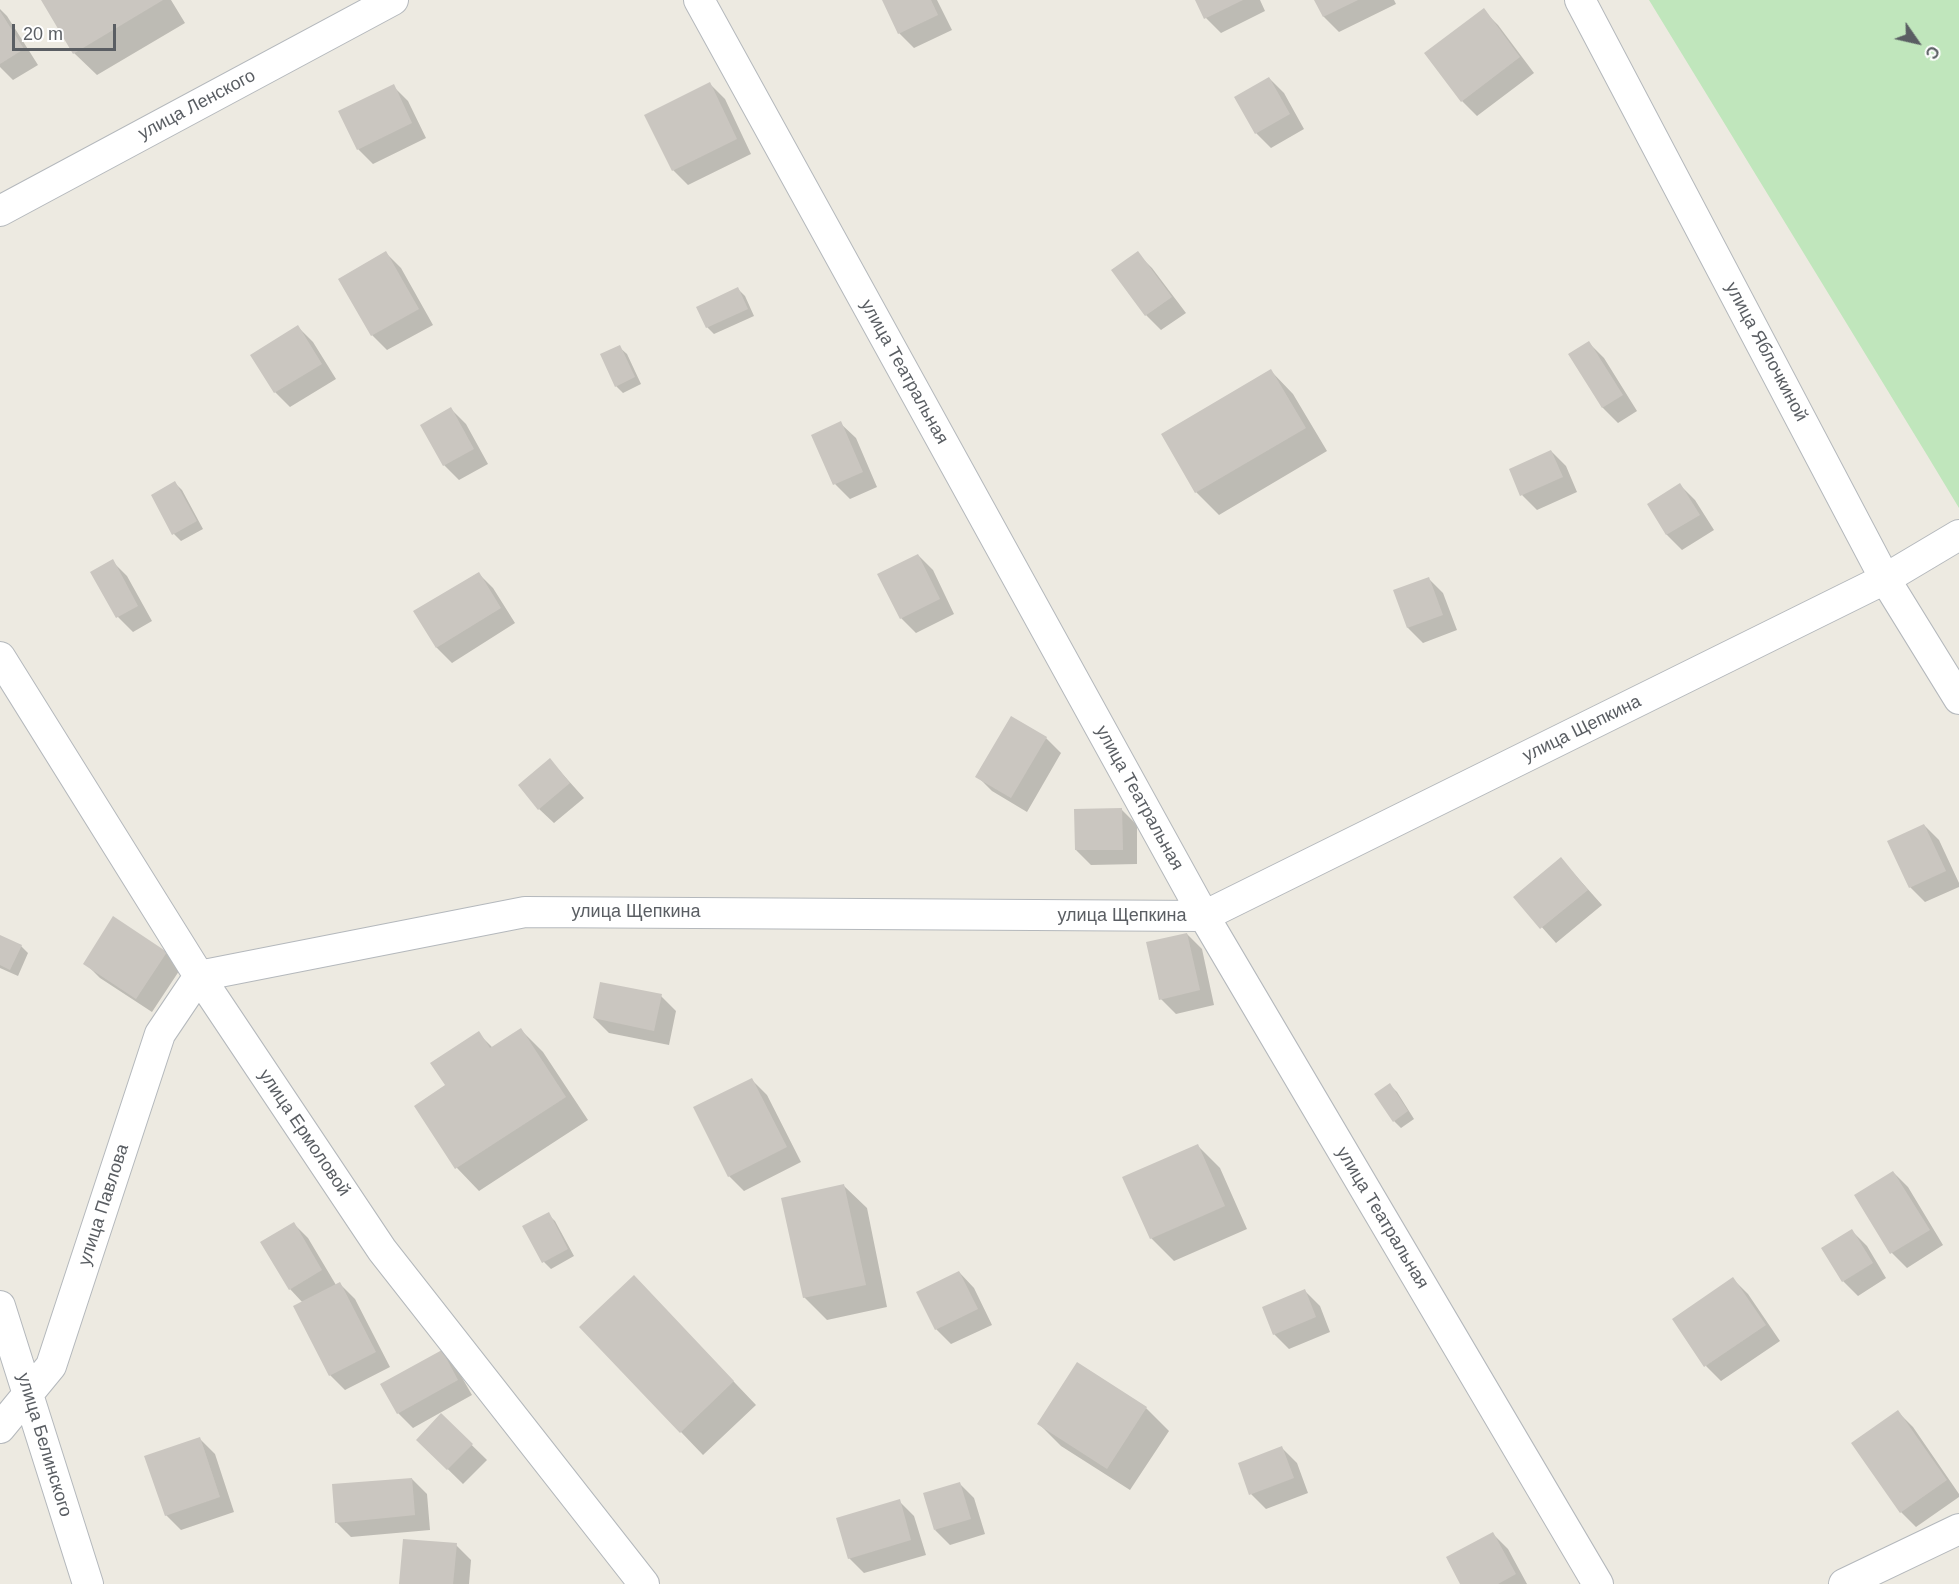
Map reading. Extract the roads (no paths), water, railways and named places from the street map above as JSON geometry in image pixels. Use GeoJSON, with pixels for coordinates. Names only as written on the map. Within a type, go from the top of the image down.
{"type":"FeatureCollection","features":[{"type":"Feature","properties":{"kind":"street","name":"улица Ленского"},"geometry":{"type":"LineString","coordinates":[[0,211],[393,0]]}},
{"type":"Feature","properties":{"kind":"street","name":"улица Театральная"},"geometry":{"type":"LineString","coordinates":[[699,0],[1204,916],[1598,1584]]}},
{"type":"Feature","properties":{"kind":"street","name":"улица Яблочкиной"},"geometry":{"type":"LineString","coordinates":[[1580,0],[1885,579],[1959,699]]}},
{"type":"Feature","properties":{"kind":"street","name":"улица Щепкина"},"geometry":{"type":"LineString","coordinates":[[199,976],[525,912],[1204,916],[1885,579],[1959,535]]}},
{"type":"Feature","properties":{"kind":"street","name":"улица Ермоловой"},"geometry":{"type":"LineString","coordinates":[[0,657],[199,976],[382,1250],[644,1584]]}},
{"type":"Feature","properties":{"kind":"street","name":"улица Павлова"},"geometry":{"type":"LineString","coordinates":[[0,1428],[51,1366],[160,1034],[199,976]]}},
{"type":"Feature","properties":{"kind":"street","name":"улица Белинского"},"geometry":{"type":"LineString","coordinates":[[0,1306],[87,1584]]}},
{"type":"Feature","properties":{"kind":"street"},"geometry":{"type":"LineString","coordinates":[[1844,1584],[1959,1529]]}}]}
